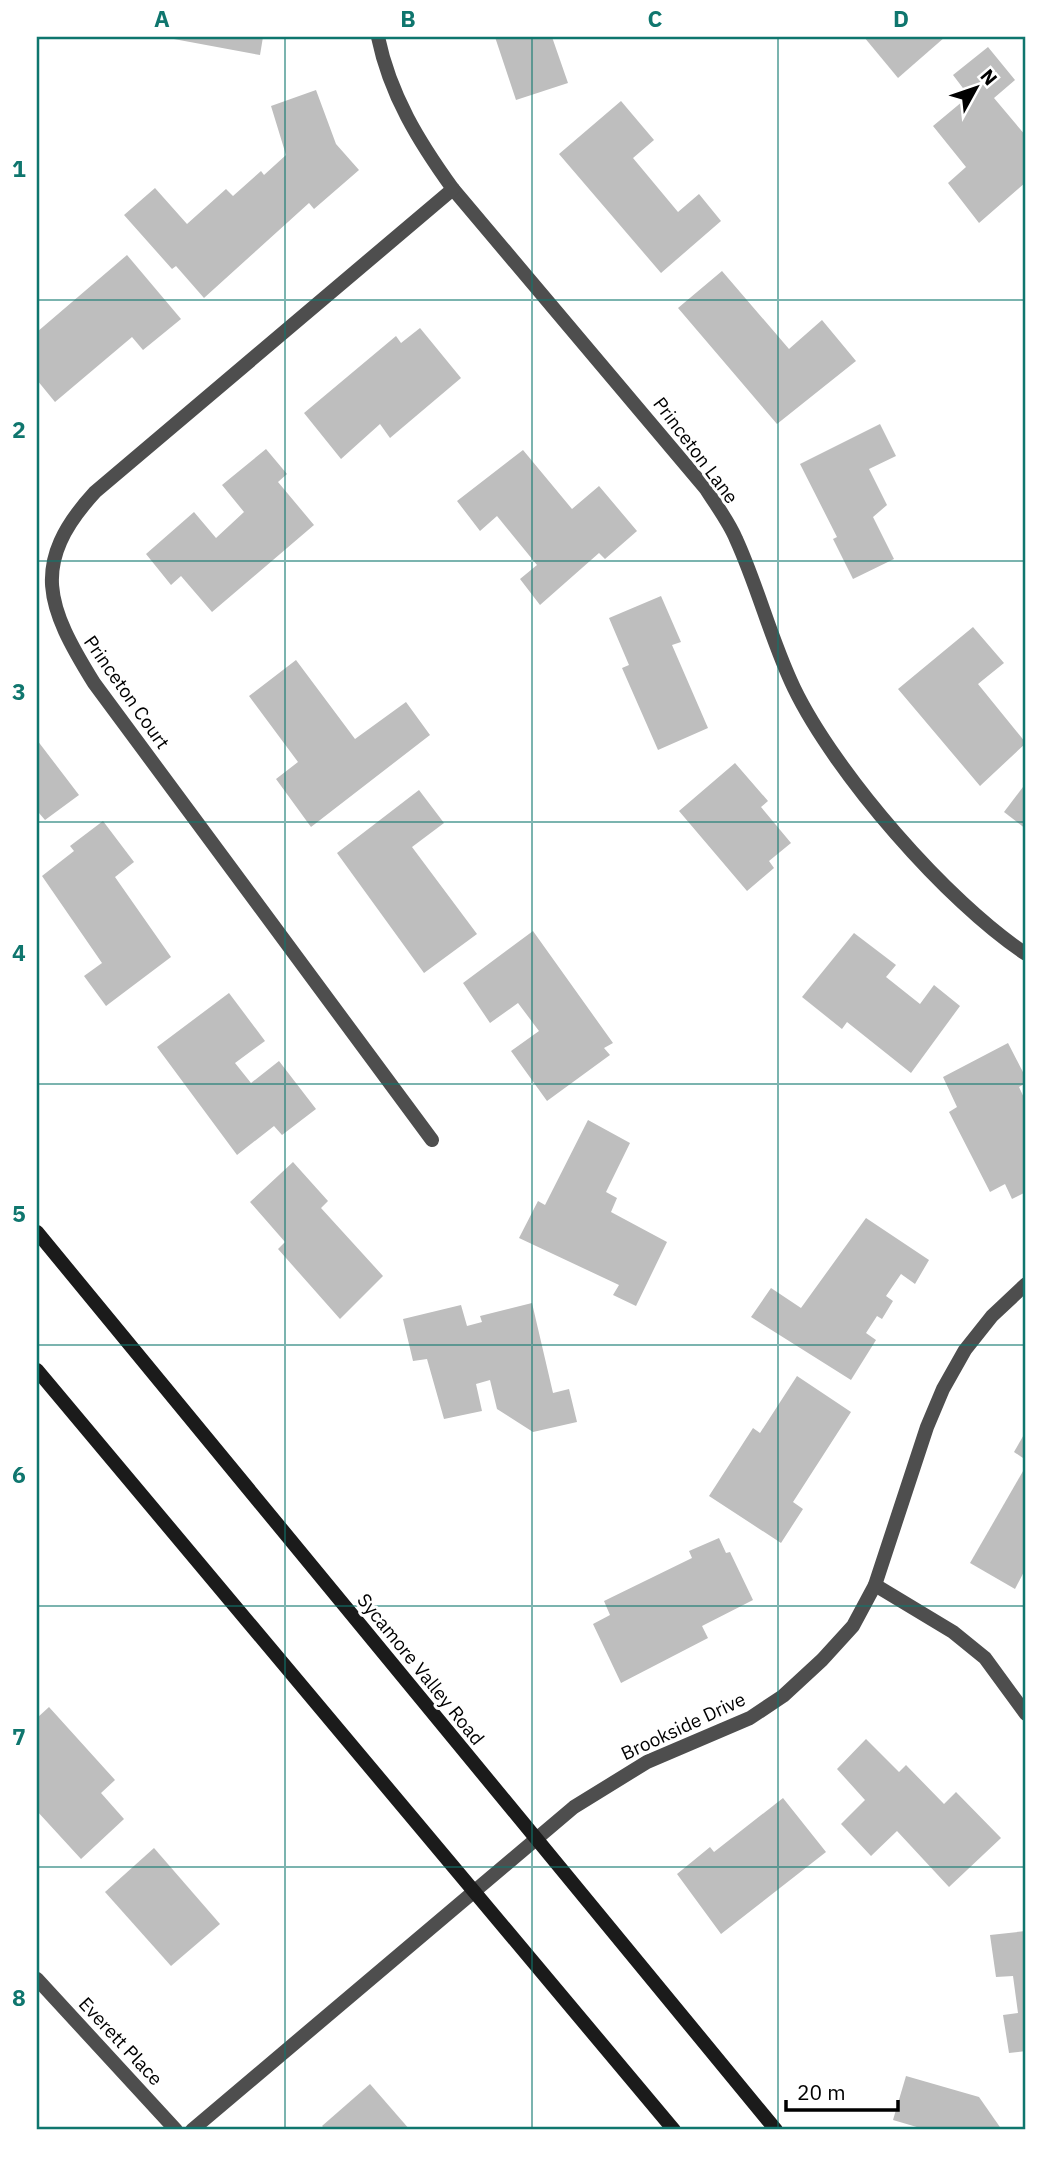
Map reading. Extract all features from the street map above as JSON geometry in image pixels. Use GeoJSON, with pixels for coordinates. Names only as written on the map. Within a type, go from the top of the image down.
{"type":"FeatureCollection","features":[{"type":"Feature","properties":{"kind":"main road","name":"Sycamore Valley Road"},"geometry":{"type":"LineString","coordinates":[[37,1232],[776,2130]]}},
{"type":"Feature","properties":{"kind":"main road"},"geometry":{"type":"LineString","coordinates":[[37,1370],[674,2130]]}},
{"type":"Feature","properties":{"kind":"street","name":"Princeton Lane"},"geometry":{"type":"LineString","coordinates":[[378,37],[391,83],[417,139],[453,189],[706,489],[736,537],[795,689],[854,782],[954,894],[1026,954]]}},
{"type":"Feature","properties":{"kind":"street","name":"Princeton Court"},"geometry":{"type":"LineString","coordinates":[[432,1140],[94,683],[64,635],[52,599],[52,569],[58,544],[71,519],[94,492],[453,189]]}},
{"type":"Feature","properties":{"kind":"street","name":"Brookside Drive"},"geometry":{"type":"LineString","coordinates":[[192,2130],[574,1807],[647,1762],[750,1718],[783,1696],[853,1626],[875,1585],[927,1427],[943,1389],[971,1341],[992,1316],[1026,1284]]}},
{"type":"Feature","properties":{"kind":"street"},"geometry":{"type":"LineString","coordinates":[[875,1585],[953,1632],[985,1658],[1026,1714]]}},
{"type":"Feature","properties":{"kind":"street","name":"Everett Place"},"geometry":{"type":"LineString","coordinates":[[37,1979],[176,2130]]}},
{"type":"Feature","properties":{"kind":"building"},"geometry":{"type":"Polygon","coordinates":[[[163,37],[263,37],[260,55],[163,37]]]}},
{"type":"Feature","properties":{"kind":"building"},"geometry":{"type":"Polygon","coordinates":[[[495,37],[552,37],[568,83],[516,100],[495,37]]]}},
{"type":"Feature","properties":{"kind":"building"},"geometry":{"type":"Polygon","coordinates":[[[864,37],[945,37],[898,78],[864,37]]]}},
{"type":"Feature","properties":{"kind":"building"},"geometry":{"type":"Polygon","coordinates":[[[988,47],[1015,80],[994,98],[1026,136],[1026,182],[979,223],[948,183],[966,167],[933,126],[969,96],[953,75],[988,47]]]}},
{"type":"Feature","properties":{"kind":"building"},"geometry":{"type":"Polygon","coordinates":[[[316,90],[336,144],[359,170],[314,209],[309,203],[204,298],[176,266],[172,269],[124,215],[155,188],[187,224],[226,189],[233,196],[261,171],[264,175],[286,155],[271,106],[316,90]]]}},
{"type":"Feature","properties":{"kind":"building"},"geometry":{"type":"Polygon","coordinates":[[[621,101],[654,140],[633,158],[678,212],[699,194],[721,221],[661,273],[559,154],[621,101]]]}},
{"type":"Feature","properties":{"kind":"building"},"geometry":{"type":"Polygon","coordinates":[[[127,255],[181,319],[143,350],[132,337],[55,402],[37,380],[37,332],[127,255]]]}},
{"type":"Feature","properties":{"kind":"building"},"geometry":{"type":"Polygon","coordinates":[[[722,271],[789,349],[822,320],[856,361],[777,424],[678,308],[722,271]]]}},
{"type":"Feature","properties":{"kind":"building"},"geometry":{"type":"Polygon","coordinates":[[[420,328],[461,378],[390,438],[380,424],[341,459],[304,413],[396,336],[401,343],[420,328]]]}},
{"type":"Feature","properties":{"kind":"building"},"geometry":{"type":"Polygon","coordinates":[[[880,424],[896,456],[869,469],[887,505],[873,517],[894,559],[853,579],[833,539],[837,537],[800,464],[880,424]]]}},
{"type":"Feature","properties":{"kind":"building"},"geometry":{"type":"Polygon","coordinates":[[[266,449],[287,474],[278,482],[314,525],[212,612],[181,576],[171,585],[146,554],[194,512],[216,538],[244,512],[222,485],[266,449]]]}},
{"type":"Feature","properties":{"kind":"building"},"geometry":{"type":"Polygon","coordinates":[[[523,450],[572,509],[599,486],[637,531],[605,559],[599,553],[540,605],[520,579],[537,565],[497,516],[480,531],[457,501],[523,450]]]}},
{"type":"Feature","properties":{"kind":"building"},"geometry":{"type":"Polygon","coordinates":[[[661,596],[681,642],[672,645],[708,728],[658,750],[622,668],[629,665],[609,618],[661,596]]]}},
{"type":"Feature","properties":{"kind":"building"},"geometry":{"type":"Polygon","coordinates":[[[973,627],[1004,663],[978,684],[1026,743],[980,786],[898,689],[973,627]]]}},
{"type":"Feature","properties":{"kind":"building"},"geometry":{"type":"Polygon","coordinates":[[[296,660],[355,739],[406,702],[430,735],[311,827],[276,779],[298,762],[249,696],[296,660]]]}},
{"type":"Feature","properties":{"kind":"building"},"geometry":{"type":"Polygon","coordinates":[[[37,740],[79,795],[45,820],[39,813],[37,815],[37,740]]]}},
{"type":"Feature","properties":{"kind":"building"},"geometry":{"type":"Polygon","coordinates":[[[735,763],[768,801],[761,807],[791,843],[769,861],[774,868],[747,891],[679,811],[735,763]]]}},
{"type":"Feature","properties":{"kind":"building"},"geometry":{"type":"Polygon","coordinates":[[[1026,783],[1026,829],[1004,812],[1026,783]]]}},
{"type":"Feature","properties":{"kind":"building"},"geometry":{"type":"Polygon","coordinates":[[[419,790],[444,823],[412,847],[477,934],[424,973],[337,853],[419,790]]]}},
{"type":"Feature","properties":{"kind":"building"},"geometry":{"type":"Polygon","coordinates":[[[103,821],[134,862],[115,877],[171,957],[106,1006],[84,976],[102,963],[42,876],[74,851],[70,846],[103,821]]]}},
{"type":"Feature","properties":{"kind":"building"},"geometry":{"type":"Polygon","coordinates":[[[533,931],[613,1043],[604,1048],[610,1055],[547,1101],[511,1051],[539,1031],[518,1003],[490,1023],[463,983],[533,931]]]}},
{"type":"Feature","properties":{"kind":"building"},"geometry":{"type":"Polygon","coordinates":[[[854,933],[896,965],[886,977],[920,1004],[934,985],[960,1006],[911,1073],[847,1022],[842,1029],[802,997],[854,933]]]}},
{"type":"Feature","properties":{"kind":"building"},"geometry":{"type":"Polygon","coordinates":[[[229,993],[265,1041],[235,1063],[251,1083],[279,1061],[316,1109],[282,1135],[274,1126],[237,1155],[157,1047],[229,993]]]}},
{"type":"Feature","properties":{"kind":"building"},"geometry":{"type":"Polygon","coordinates":[[[1008,1043],[1026,1078],[1026,1083],[1019,1087],[1026,1102],[1026,1192],[1012,1199],[1005,1184],[990,1192],[949,1112],[957,1107],[943,1077],[1008,1043]]]}},
{"type":"Feature","properties":{"kind":"building"},"geometry":{"type":"Polygon","coordinates":[[[588,1120],[630,1143],[606,1192],[617,1198],[611,1212],[667,1242],[636,1306],[613,1295],[619,1285],[519,1238],[538,1201],[545,1205],[588,1120]]]}},
{"type":"Feature","properties":{"kind":"building"},"geometry":{"type":"Polygon","coordinates":[[[293,1162],[328,1201],[321,1208],[383,1276],[340,1319],[278,1249],[285,1242],[250,1202],[293,1162]]]}},
{"type":"Feature","properties":{"kind":"building"},"geometry":{"type":"Polygon","coordinates":[[[866,1218],[929,1260],[915,1284],[901,1274],[886,1296],[893,1301],[882,1319],[877,1316],[866,1333],[876,1340],[851,1380],[751,1317],[771,1288],[801,1308],[866,1218]]]}},
{"type":"Feature","properties":{"kind":"building"},"geometry":{"type":"Polygon","coordinates":[[[532,1303],[553,1393],[569,1389],[577,1422],[533,1432],[497,1409],[490,1380],[476,1384],[482,1411],[444,1419],[427,1359],[413,1361],[403,1319],[461,1305],[467,1326],[482,1322],[480,1316],[532,1303]]]}},
{"type":"Feature","properties":{"kind":"building"},"geometry":{"type":"Polygon","coordinates":[[[797,1376],[851,1412],[793,1502],[803,1509],[781,1543],[709,1496],[753,1428],[760,1433],[797,1376]]]}},
{"type":"Feature","properties":{"kind":"building"},"geometry":{"type":"Polygon","coordinates":[[[1026,1431],[1026,1460],[1014,1452],[1026,1431]]]}},
{"type":"Feature","properties":{"kind":"building"},"geometry":{"type":"Polygon","coordinates":[[[1026,1466],[1026,1568],[1015,1589],[970,1563],[1026,1466]]]}},
{"type":"Feature","properties":{"kind":"building"},"geometry":{"type":"Polygon","coordinates":[[[719,1538],[726,1553],[730,1552],[753,1600],[702,1626],[708,1638],[621,1683],[593,1624],[610,1615],[604,1601],[692,1558],[689,1551],[719,1538]]]}},
{"type":"Feature","properties":{"kind":"building"},"geometry":{"type":"Polygon","coordinates":[[[49,1707],[115,1780],[101,1793],[124,1819],[81,1859],[37,1811],[37,1718],[49,1707]]]}},
{"type":"Feature","properties":{"kind":"building"},"geometry":{"type":"Polygon","coordinates":[[[866,1739],[899,1772],[906,1765],[944,1804],[956,1792],[1001,1838],[949,1887],[897,1831],[871,1856],[841,1824],[865,1800],[837,1769],[866,1739]]]}},
{"type":"Feature","properties":{"kind":"building"},"geometry":{"type":"Polygon","coordinates":[[[783,1798],[826,1852],[721,1934],[677,1874],[710,1847],[714,1852],[783,1798]]]}},
{"type":"Feature","properties":{"kind":"building"},"geometry":{"type":"Polygon","coordinates":[[[154,1848],[220,1924],[171,1966],[105,1892],[154,1848]]]}},
{"type":"Feature","properties":{"kind":"building"},"geometry":{"type":"Polygon","coordinates":[[[1026,1931],[1026,2051],[1009,2053],[1003,2015],[1018,2013],[1013,1976],[996,1977],[990,1935],[1026,1931]]]}},
{"type":"Feature","properties":{"kind":"building"},"geometry":{"type":"Polygon","coordinates":[[[906,2076],[979,2097],[1002,2130],[927,2130],[893,2120],[906,2076]]]}},
{"type":"Feature","properties":{"kind":"building"},"geometry":{"type":"Polygon","coordinates":[[[370,2084],[410,2130],[326,2130],[322,2126],[370,2084]]]}}]}
